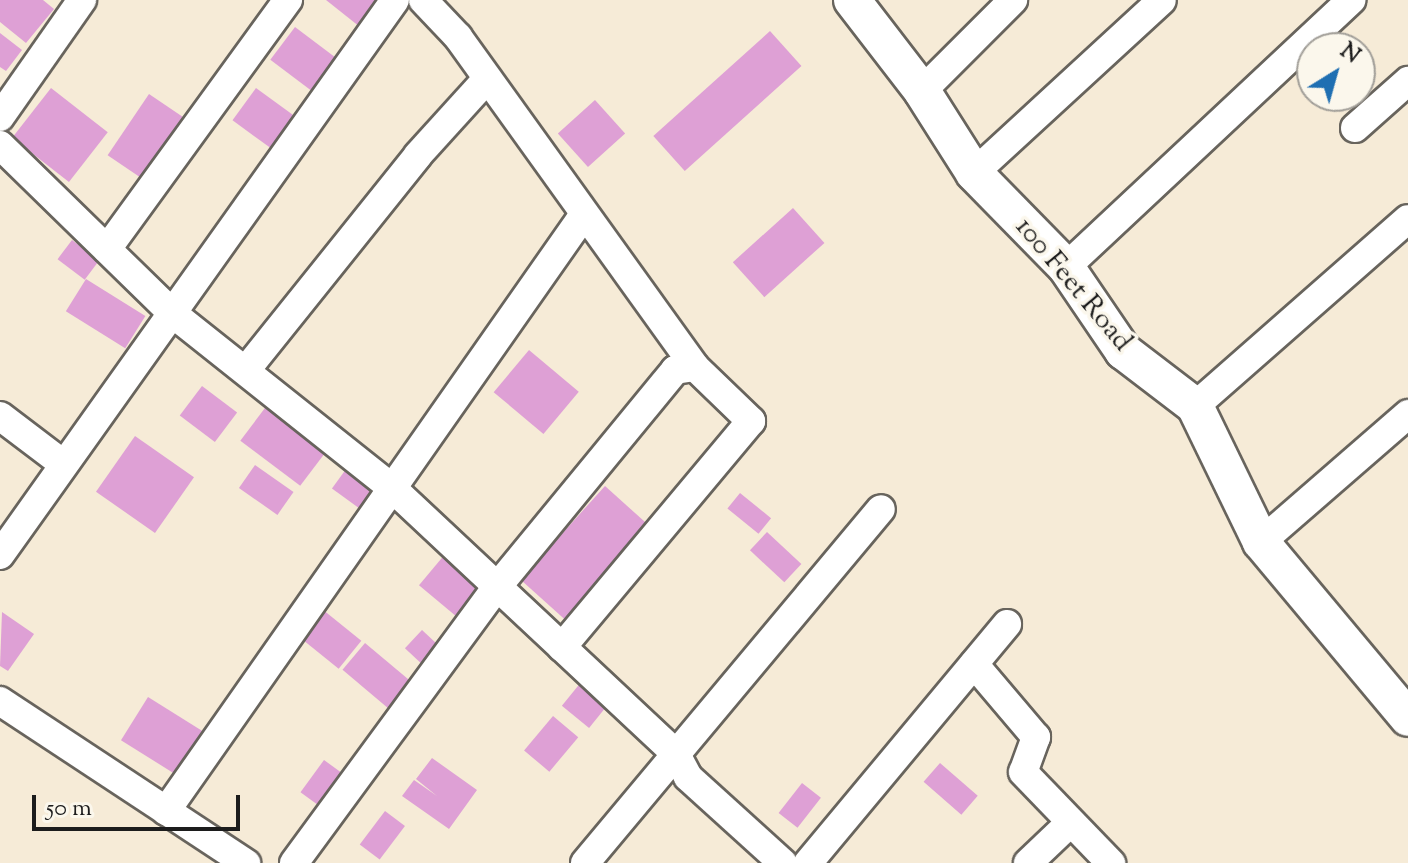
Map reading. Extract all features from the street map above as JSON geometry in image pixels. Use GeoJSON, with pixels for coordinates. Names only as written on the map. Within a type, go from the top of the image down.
{"type":"FeatureCollection","features":[{"type":"Feature","properties":{"kind":"main road","name":"100 Feet Road"},"geometry":{"type":"LineString","coordinates":[[852,0],[922,91],[974,173],[1066,267],[1123,351],[1195,406],[1261,542],[1402,703]]}},
{"type":"Feature","properties":{"kind":"street"},"geometry":{"type":"LineString","coordinates":[[0,117],[82,0]]}},
{"type":"Feature","properties":{"kind":"street"},"geometry":{"type":"LineString","coordinates":[[107,249],[288,0]]}},
{"type":"Feature","properties":{"kind":"street"},"geometry":{"type":"LineString","coordinates":[[0,555],[62,463],[395,0]]}},
{"type":"Feature","properties":{"kind":"street"},"geometry":{"type":"LineString","coordinates":[[423,0],[487,79],[695,367],[751,421],[562,647]]}},
{"type":"Feature","properties":{"kind":"street"},"geometry":{"type":"LineString","coordinates":[[922,91],[1013,0]]}},
{"type":"Feature","properties":{"kind":"street"},"geometry":{"type":"LineString","coordinates":[[974,173],[1162,0]]}},
{"type":"Feature","properties":{"kind":"street"},"geometry":{"type":"LineString","coordinates":[[1066,267],[1351,0]]}},
{"type":"Feature","properties":{"kind":"street"},"geometry":{"type":"LineString","coordinates":[[246,370],[418,155],[487,79]]}},
{"type":"Feature","properties":{"kind":"street"},"geometry":{"type":"LineString","coordinates":[[1355,128],[1408,81]]}},
{"type":"Feature","properties":{"kind":"street"},"geometry":{"type":"LineString","coordinates":[[0,145],[172,313],[391,487],[676,754],[688,777],[783,863]]}},
{"type":"Feature","properties":{"kind":"street"},"geometry":{"type":"LineString","coordinates":[[166,811],[583,216]]}},
{"type":"Feature","properties":{"kind":"street"},"geometry":{"type":"LineString","coordinates":[[1195,406],[1408,219]]}},
{"type":"Feature","properties":{"kind":"street"},"geometry":{"type":"LineString","coordinates":[[294,863],[497,587],[675,370],[695,367]]}},
{"type":"Feature","properties":{"kind":"street"},"geometry":{"type":"LineString","coordinates":[[1261,542],[1408,414]]}},
{"type":"Feature","properties":{"kind":"street"},"geometry":{"type":"LineString","coordinates":[[0,416],[62,463]]}},
{"type":"Feature","properties":{"kind":"street"},"geometry":{"type":"LineString","coordinates":[[585,863],[881,509]]}},
{"type":"Feature","properties":{"kind":"street"},"geometry":{"type":"LineString","coordinates":[[808,863],[1007,624]]}},
{"type":"Feature","properties":{"kind":"street"},"geometry":{"type":"LineString","coordinates":[[974,664],[1036,737],[1023,772],[1111,863]]}},
{"type":"Feature","properties":{"kind":"street"},"geometry":{"type":"LineString","coordinates":[[1,705],[246,863]]}},
{"type":"Feature","properties":{"kind":"street"},"geometry":{"type":"LineString","coordinates":[[1028,863],[1071,822]]}},
{"type":"Feature","properties":{"kind":"building"},"geometry":{"type":"Polygon","coordinates":[[[0,0],[43,0],[54,9],[26,43],[0,22],[0,0]]]}},
{"type":"Feature","properties":{"kind":"building"},"geometry":{"type":"Polygon","coordinates":[[[326,0],[381,0],[360,27],[326,0]]]}},
{"type":"Feature","properties":{"kind":"building"},"geometry":{"type":"Polygon","coordinates":[[[295,27],[342,63],[317,95],[270,60],[295,27]]]}},
{"type":"Feature","properties":{"kind":"building"},"geometry":{"type":"Polygon","coordinates":[[[770,31],[801,66],[685,171],[653,136],[770,31]]]}},
{"type":"Feature","properties":{"kind":"building"},"geometry":{"type":"Polygon","coordinates":[[[0,33],[22,50],[6,71],[0,67],[0,33]]]}},
{"type":"Feature","properties":{"kind":"building"},"geometry":{"type":"Polygon","coordinates":[[[51,88],[108,132],[69,182],[12,138],[51,88]]]}},
{"type":"Feature","properties":{"kind":"building"},"geometry":{"type":"Polygon","coordinates":[[[256,88],[297,118],[274,150],[232,120],[256,88]]]}},
{"type":"Feature","properties":{"kind":"building"},"geometry":{"type":"Polygon","coordinates":[[[149,94],[186,119],[145,181],[108,155],[149,94]]]}},
{"type":"Feature","properties":{"kind":"building"},"geometry":{"type":"Polygon","coordinates":[[[595,100],[625,133],[588,167],[558,133],[595,100]]]}},
{"type":"Feature","properties":{"kind":"building"},"geometry":{"type":"Polygon","coordinates":[[[793,208],[824,243],[764,297],[733,262],[793,208]]]}},
{"type":"Feature","properties":{"kind":"building"},"geometry":{"type":"Polygon","coordinates":[[[72,240],[99,260],[85,280],[58,259],[72,240]]]}},
{"type":"Feature","properties":{"kind":"building"},"geometry":{"type":"Polygon","coordinates":[[[86,279],[145,316],[125,348],[66,311],[86,279]]]}},
{"type":"Feature","properties":{"kind":"building"},"geometry":{"type":"Polygon","coordinates":[[[529,350],[579,392],[543,434],[494,392],[529,350]]]}},
{"type":"Feature","properties":{"kind":"building"},"geometry":{"type":"Polygon","coordinates":[[[202,386],[237,412],[215,442],[180,416],[202,386]]]}},
{"type":"Feature","properties":{"kind":"building"},"geometry":{"type":"Polygon","coordinates":[[[271,400],[331,445],[300,486],[240,441],[271,400]]]}},
{"type":"Feature","properties":{"kind":"building"},"geometry":{"type":"Polygon","coordinates":[[[135,436],[194,477],[155,533],[96,492],[135,436]]]}},
{"type":"Feature","properties":{"kind":"building"},"geometry":{"type":"Polygon","coordinates":[[[255,465],[294,492],[277,515],[239,488],[255,465]]]}},
{"type":"Feature","properties":{"kind":"building"},"geometry":{"type":"Polygon","coordinates":[[[349,465],[383,490],[366,513],[332,488],[349,465]]]}},
{"type":"Feature","properties":{"kind":"building"},"geometry":{"type":"Polygon","coordinates":[[[605,486],[653,529],[568,622],[521,580],[605,486]]]}},
{"type":"Feature","properties":{"kind":"building"},"geometry":{"type":"Polygon","coordinates":[[[740,493],[771,518],[758,534],[727,509],[740,493]]]}},
{"type":"Feature","properties":{"kind":"building"},"geometry":{"type":"Polygon","coordinates":[[[767,532],[801,564],[784,582],[750,550],[767,532]]]}},
{"type":"Feature","properties":{"kind":"building"},"geometry":{"type":"Polygon","coordinates":[[[446,553],[486,586],[459,619],[419,585],[446,553]]]}},
{"type":"Feature","properties":{"kind":"building"},"geometry":{"type":"Polygon","coordinates":[[[317,605],[361,641],[339,669],[294,633],[317,605]]]}},
{"type":"Feature","properties":{"kind":"building"},"geometry":{"type":"Polygon","coordinates":[[[2,612],[34,634],[8,671],[0,666],[2,612]]]}},
{"type":"Feature","properties":{"kind":"building"},"geometry":{"type":"Polygon","coordinates":[[[422,630],[441,648],[424,666],[405,648],[422,630]]]}},
{"type":"Feature","properties":{"kind":"building"},"geometry":{"type":"Polygon","coordinates":[[[365,643],[416,686],[394,713],[343,670],[365,643]]]}},
{"type":"Feature","properties":{"kind":"building"},"geometry":{"type":"Polygon","coordinates":[[[582,681],[609,703],[589,728],[562,706],[582,681]]]}},
{"type":"Feature","properties":{"kind":"building"},"geometry":{"type":"Polygon","coordinates":[[[148,697],[211,736],[184,779],[121,740],[148,697]]]}},
{"type":"Feature","properties":{"kind":"building"},"geometry":{"type":"Polygon","coordinates":[[[553,716],[578,737],[549,772],[524,750],[553,716]]]}},
{"type":"Feature","properties":{"kind":"building"},"geometry":{"type":"Polygon","coordinates":[[[432,758],[477,790],[449,829],[402,796],[414,780],[437,796],[416,779],[432,758]]]}},
{"type":"Feature","properties":{"kind":"building"},"geometry":{"type":"Polygon","coordinates":[[[324,760],[349,778],[326,811],[300,792],[324,760]]]}},
{"type":"Feature","properties":{"kind":"building"},"geometry":{"type":"Polygon","coordinates":[[[940,763],[978,796],[961,815],[924,782],[940,763]]]}},
{"type":"Feature","properties":{"kind":"building"},"geometry":{"type":"Polygon","coordinates":[[[802,783],[821,798],[798,828],[779,813],[802,783]]]}},
{"type":"Feature","properties":{"kind":"building"},"geometry":{"type":"Polygon","coordinates":[[[385,811],[405,826],[380,860],[360,845],[385,811]]]}}]}
